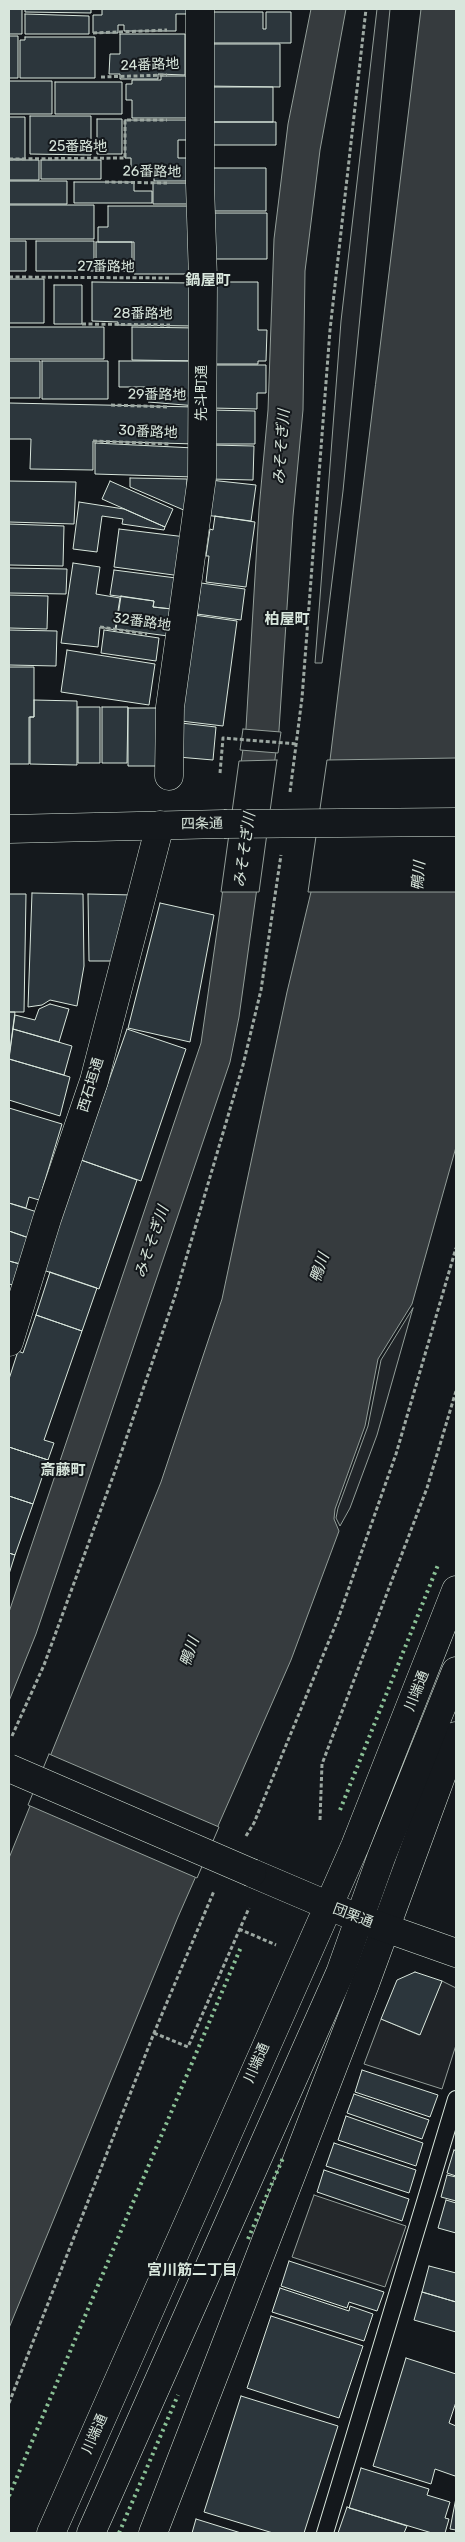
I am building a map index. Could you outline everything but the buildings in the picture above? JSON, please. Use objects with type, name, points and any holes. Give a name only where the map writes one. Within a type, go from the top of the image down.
[{"type":"street","name":"先斗町通","points":[[169,776],[170,707],[202,477],[203,279],[200,184],[200,19]]},
{"type":"street","name":"四条通","points":[[9,829],[160,825],[456,822]]},
{"type":"street","name":"西石垣通","points":[[9,1342],[47,1218],[94,1081],[160,825]]},
{"type":"street","name":"川端通","points":[[52,2533],[355,1846],[456,1590]]},
{"type":"street","name":"川端通","points":[[91,2533],[336,1982],[381,1858],[456,1671]]},
{"type":"street","points":[[153,2533],[386,1928],[456,1736]]},
{"type":"street","name":"団栗通","points":[[9,1768],[327,1906],[456,1953]]},
{"type":"lane","points":[[325,2533],[456,2099]]},
{"type":"path","points":[[289,801],[297,744],[330,330],[366,9]]},
{"type":"path","points":[[93,33],[200,19]]},
{"type":"path","name":"24番路地","points":[[101,78],[200,74]]},
{"type":"path","name":"25番路地","points":[[9,158],[125,158],[125,120],[200,120]]},
{"type":"path","name":"26番路地","points":[[105,182],[200,184]]},
{"type":"path","name":"27番路地","points":[[9,277],[203,279]]},
{"type":"path","name":"28番路地","points":[[82,324],[203,325]]},
{"type":"path","name":"29番路地","points":[[111,406],[202,407]]},
{"type":"path","name":"30番路地","points":[[93,441],[202,446]]},
{"type":"path","name":"32番路地","points":[[100,627],[180,639]]},
{"type":"path","points":[[220,774],[223,738],[297,744]]},
{"type":"path","points":[[9,1744],[44,1665],[175,1296],[246,1056],[261,990],[282,848]]},
{"type":"path","points":[[245,1838],[254,1823],[338,1619],[396,1454],[456,1248]]},
{"type":"path","points":[[320,1820],[322,1764],[428,1488],[456,1391]]},
{"type":"path","points":[[9,2403],[154,2033],[218,1884]]},
{"type":"path","points":[[154,2033],[188,2047],[250,1906]]},
{"type":"shaded area","points":[[377,9],[390,9],[343,491],[322,663],[315,663],[341,321]]},
{"type":"shaded area","points":[[413,1308],[377,1435],[350,1508],[340,1526],[336,1518],[338,1508],[368,1426],[381,1360]]},
{"type":"shaded area","points":[[442,1981],[456,1988],[456,2045],[442,2089],[364,2064],[381,2019],[419,2035]]},
{"type":"shaded area","points":[[314,2195],[406,2226],[385,2287],[292,2257]]},
{"type":"water","name":"みそそぎ川","points":[[311,9],[346,9],[320,150],[305,271],[303,410],[293,516],[279,730],[239,1017],[230,1062],[36,1634],[9,1701],[9,1612],[201,1043],[246,728],[259,509],[268,410],[274,239],[288,124]]},
{"type":"water","name":"鴨川","points":[[421,9],[456,9],[456,1147],[412,1304],[378,1359],[365,1426],[335,1509],[334,1519],[339,1531],[291,1660],[178,1917],[9,2328],[9,1858],[161,1482],[222,1299],[287,992],[311,892],[330,760]]},
{"type":"pier","points":[[243,729],[281,732],[278,753],[240,750]]},
{"type":"pier","points":[[456,758],[456,892],[308,892],[327,760]]},
{"type":"pier","points":[[277,760],[259,892],[221,892],[239,761]]},
{"type":"pier","points":[[49,1754],[219,1827],[197,1878],[28,1805]]},
{"type":"hedge","points":[[340,1810],[438,1565]]},
{"type":"hedge","points":[[9,2496],[241,1947]]},
{"type":"hedge","points":[[248,2239],[283,2158]]},
{"type":"hedge","points":[[119,2533],[178,2395]]},
{"type":"district","name":"鍋屋町","points":[[208,281]]},
{"type":"district","name":"柏屋町","points":[[287,620]]},
{"type":"district","name":"斎藤町","points":[[63,1471]]},
{"type":"district","name":"宮川筋二丁目","points":[[192,2271]]}]
